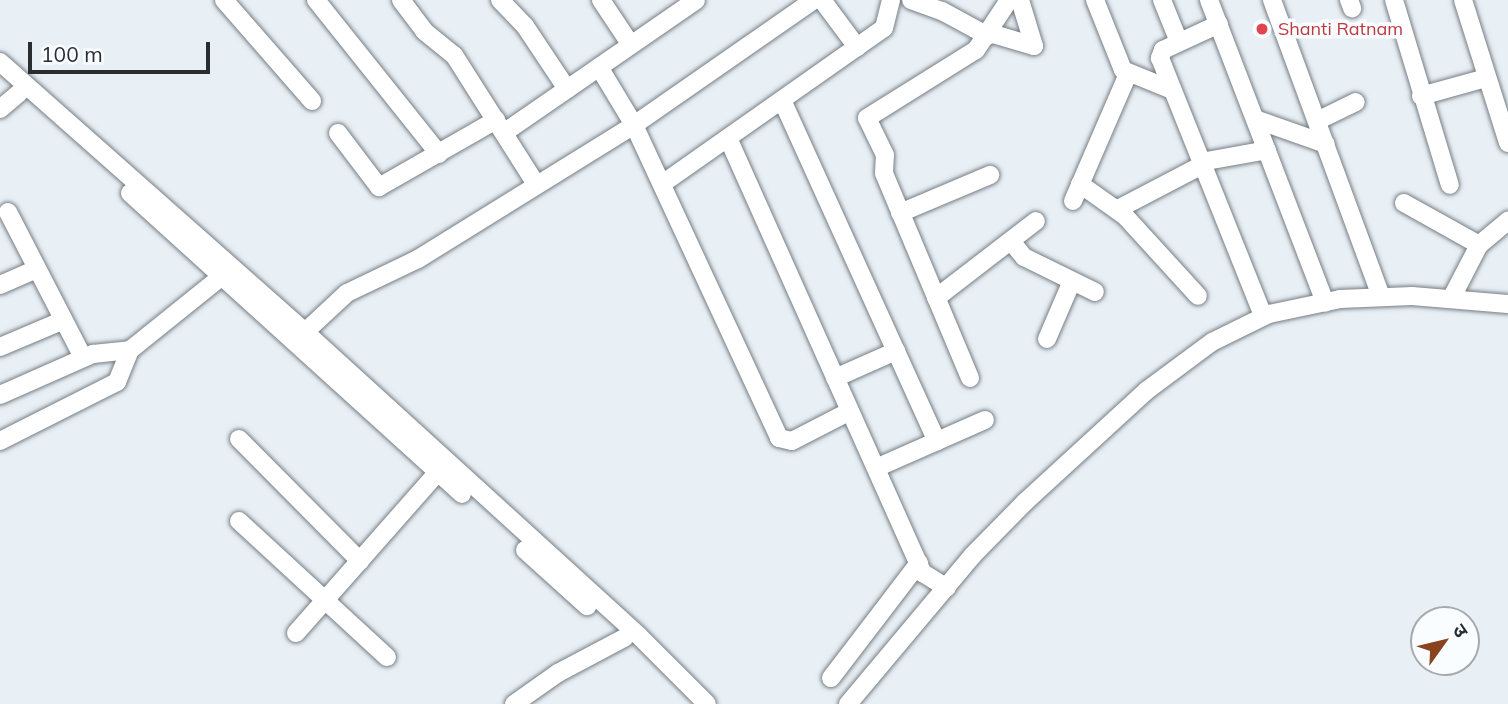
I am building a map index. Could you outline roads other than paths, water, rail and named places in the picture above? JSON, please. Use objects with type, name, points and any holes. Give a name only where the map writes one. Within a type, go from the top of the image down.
[{"type":"street","points":[[224,0],[312,101]]},
{"type":"street","points":[[316,0],[439,154]]},
{"type":"street","points":[[401,0],[500,126],[536,184]]},
{"type":"street","points":[[601,0],[631,45]]},
{"type":"street","points":[[306,332],[347,293],[418,259],[634,125],[814,0]]},
{"type":"street","points":[[822,0],[857,47]]},
{"type":"street","points":[[662,184],[888,24],[891,0]]},
{"type":"street","points":[[911,0],[942,11],[989,35],[1034,46],[1020,0]]},
{"type":"street","points":[[970,378],[884,173],[883,149],[867,118],[970,55],[989,35],[1009,0]]},
{"type":"street","points":[[1095,0],[1120,65],[1128,74],[1172,90]]},
{"type":"street","points":[[1162,0],[1179,43]]},
{"type":"street","points":[[1209,0],[1325,302]]},
{"type":"street","points":[[1272,0],[1381,298]]},
{"type":"street","points":[[1394,0],[1450,186]]},
{"type":"street","points":[[1463,0],[1508,143]]},
{"type":"street","points":[[503,2],[567,89]]},
{"type":"street","points":[[338,133],[379,187],[567,89],[687,2]]},
{"type":"street","points":[[1219,24],[1160,53],[1172,90],[1263,316]]},
{"type":"street","points":[[0,62],[306,332],[648,645],[707,704]]},
{"type":"street","points":[[599,67],[634,125],[779,438],[792,441],[850,411]]},
{"type":"street","points":[[1073,201],[1128,74]]},
{"type":"street","points":[[0,76],[624,638],[692,704]]},
{"type":"street","points":[[1421,96],[1486,78]]},
{"type":"street","points":[[0,109],[19,93]]},
{"type":"street","points":[[782,100],[937,441]]},
{"type":"street","points":[[1317,121],[1356,102]]},
{"type":"street","points":[[1255,119],[1326,144]]},
{"type":"street","points":[[728,138],[919,563],[927,577],[947,588]]},
{"type":"street","points":[[1118,209],[1201,164],[1267,150]]},
{"type":"street","points":[[900,213],[990,175]]},
{"type":"street","points":[[1080,184],[1118,209],[1198,296]]},
{"type":"street","points":[[1404,203],[1479,245]]},
{"type":"street","points":[[8,212],[83,357]]},
{"type":"street","points":[[1451,299],[1479,245],[1508,220]]},
{"type":"street","points":[[936,298],[1037,221]]},
{"type":"street","points":[[1011,241],[1024,257],[1095,292]]},
{"type":"street","points":[[0,285],[37,269]]},
{"type":"street","points":[[0,441],[112,385],[130,350],[222,276]]},
{"type":"street","points":[[1047,339],[1072,281]]},
{"type":"street","points":[[848,704],[1025,502],[1146,391],[1212,342],[1263,316],[1325,302],[1381,298],[1451,299],[1508,304]]},
{"type":"street","points":[[0,347],[64,320]]},
{"type":"street","points":[[0,395],[83,357],[130,350]]},
{"type":"street","points":[[835,378],[896,351]]},
{"type":"street","points":[[876,468],[985,420]]},
{"type":"street","points":[[239,439],[360,561]]},
{"type":"street","points":[[296,633],[438,472]]},
{"type":"street","points":[[239,521],[387,657]]},
{"type":"street","points":[[831,678],[919,563]]},
{"type":"street","points":[[514,704],[558,673],[624,638]]},
{"type":"place","name":"Shanti Ratnam","points":[[1262,29]]}]
